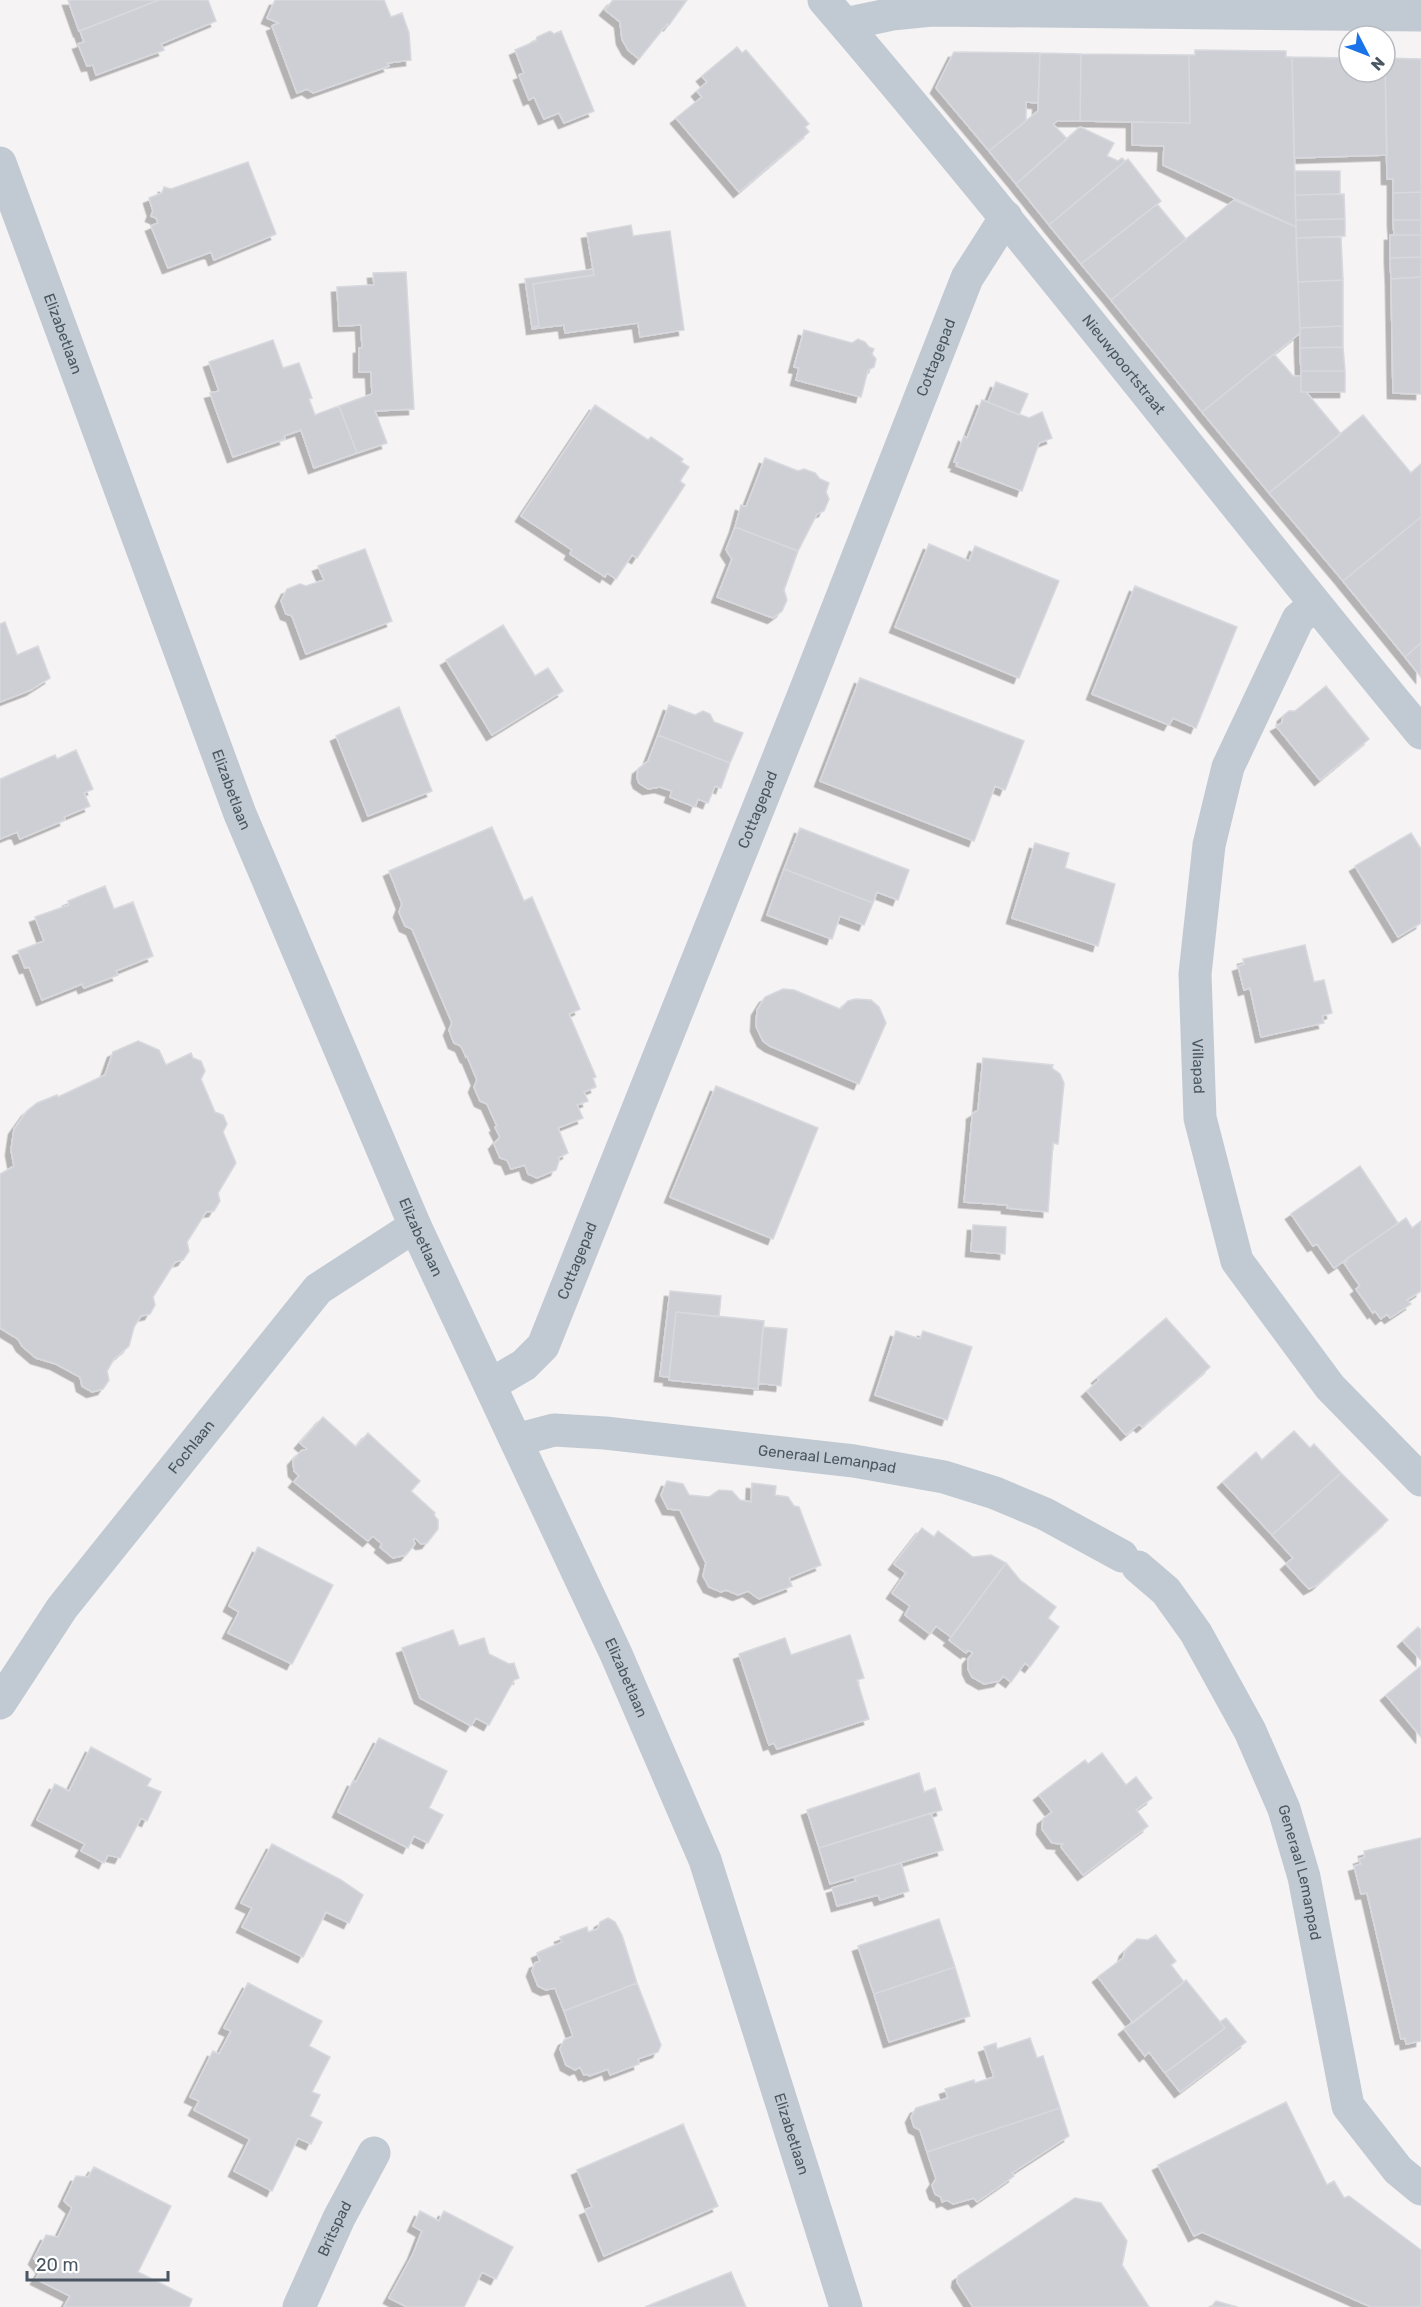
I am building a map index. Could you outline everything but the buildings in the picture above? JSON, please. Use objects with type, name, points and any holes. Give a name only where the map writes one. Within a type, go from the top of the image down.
[{"type":"street","name":"Nieuwpoortstraat","points":[[824,0],[1006,218],[1315,605],[1421,733]]},
{"type":"street","points":[[845,24],[892,14],[932,10],[1421,15]]},
{"type":"street","name":"Elizabetlaan","points":[[0,163],[240,814],[415,1226],[616,1654],[705,1860],[846,2307]]},
{"type":"street","name":"Cottagepad","points":[[490,1385],[524,1365],[543,1346],[802,700],[967,278],[1006,218]]},
{"type":"street","name":"Villapad","points":[[1315,605],[1298,619],[1228,767],[1209,845],[1195,974],[1200,1118],[1237,1261],[1330,1387],[1421,1480]]},
{"type":"street","name":"Fochlaan","points":[[0,1703],[62,1608],[318,1289],[415,1226]]},
{"type":"street","name":"Generaal Lemanpad","points":[[516,1440],[554,1430],[605,1433],[854,1461],[944,1477],[996,1493],[1045,1514],[1130,1561],[1166,1591],[1196,1633],[1250,1731],[1284,1809],[1305,1877],[1348,2106],[1398,2170],[1421,2189]]},
{"type":"street","name":"Britspad","points":[[299,2307],[339,2218],[374,2153]]}]
